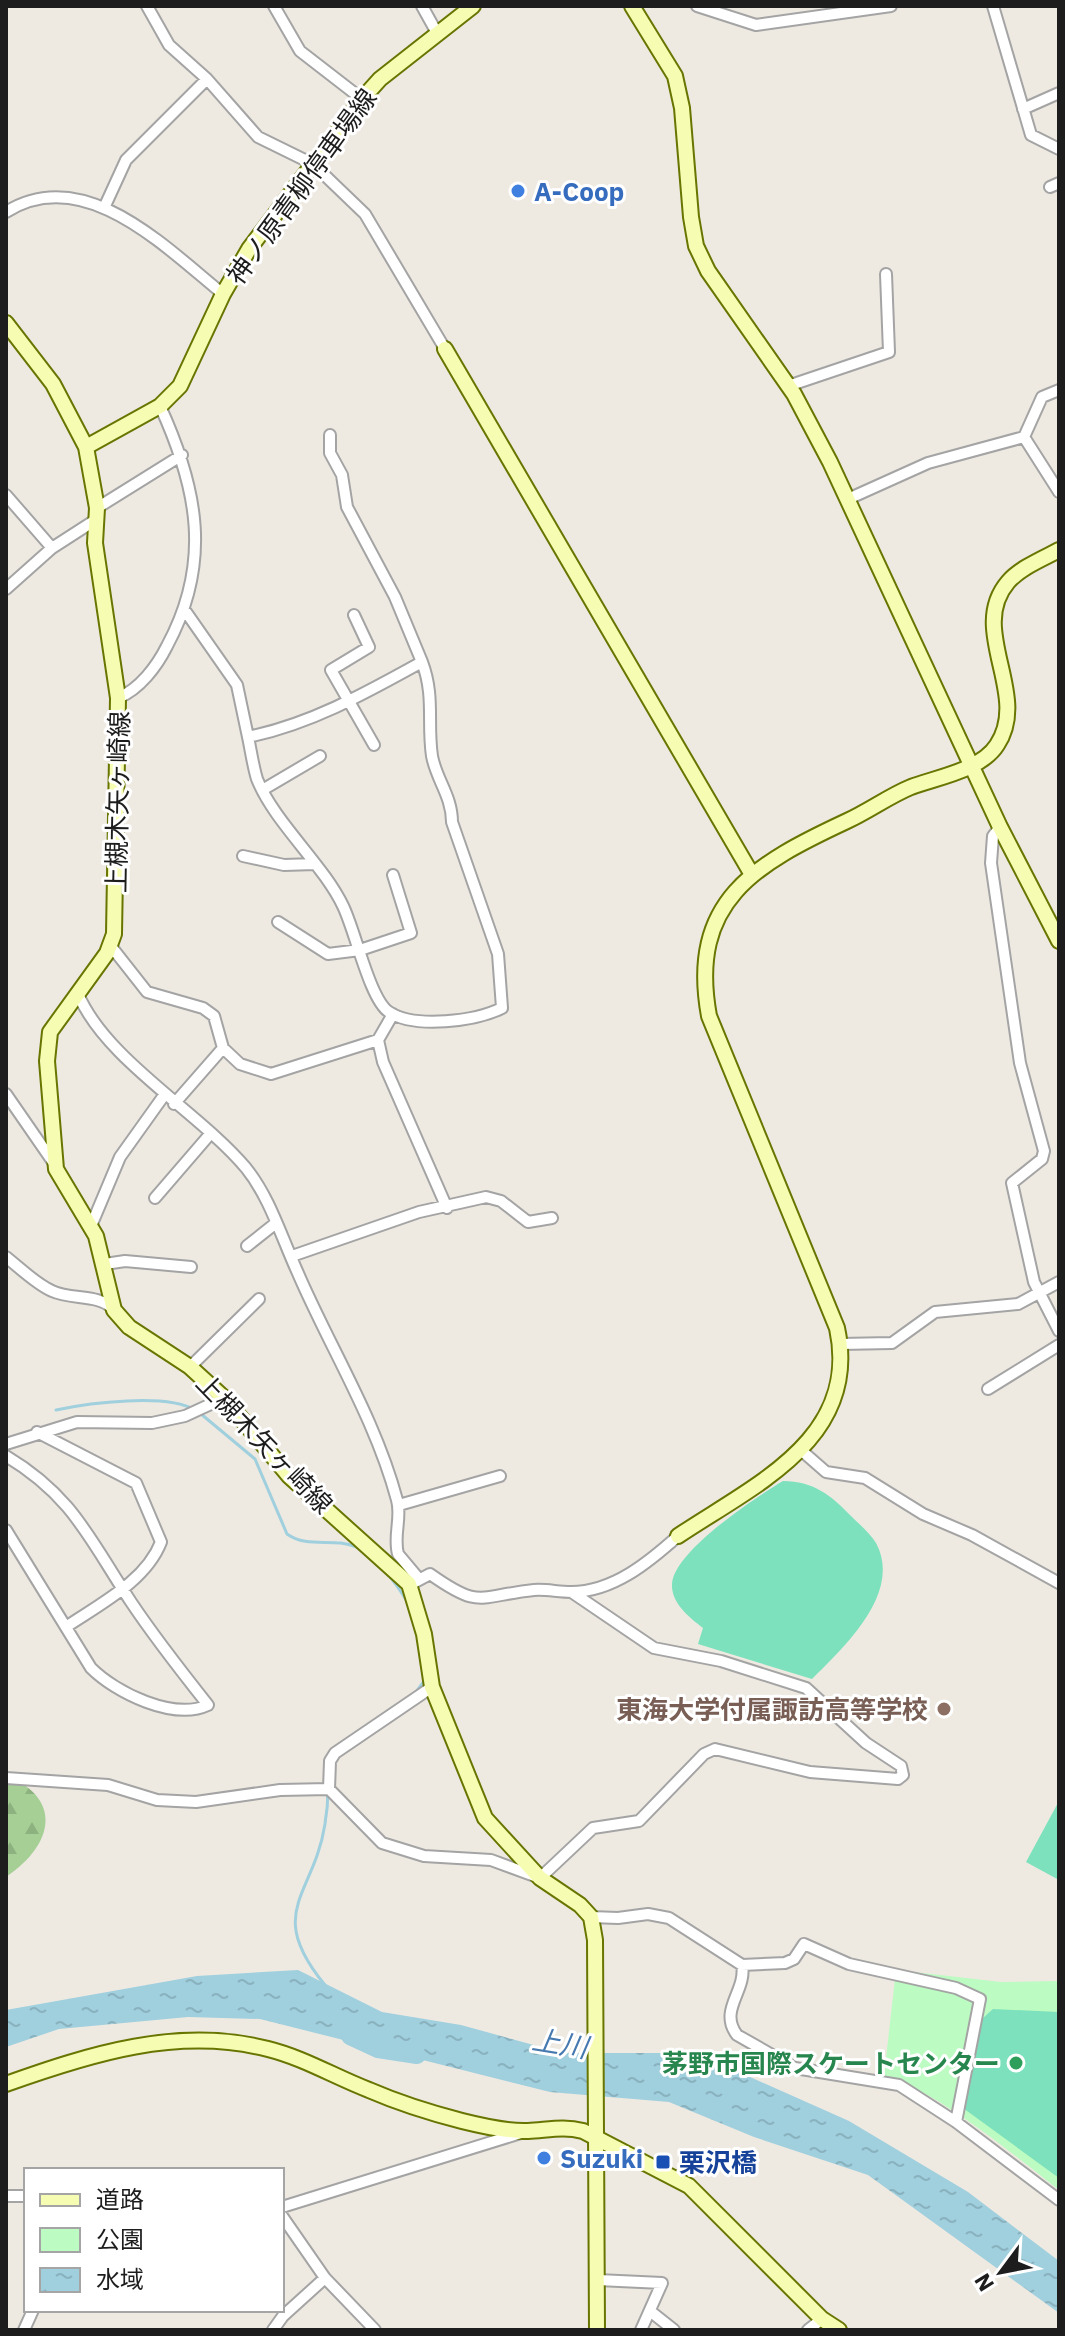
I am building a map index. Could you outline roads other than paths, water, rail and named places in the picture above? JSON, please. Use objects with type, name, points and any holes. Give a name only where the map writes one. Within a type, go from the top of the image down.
[{"type":"main road","name":"神ノ原青柳停車場線","points":[[86,447],[160,406],[180,386],[223,294],[249,249],[362,99],[437,33],[473,6]]},
{"type":"main road","points":[[632,6],[675,76],[682,108],[696,246],[708,271],[788,386],[848,499],[1000,827],[1059,941]]},
{"type":"main road","name":"上槻木矢ヶ崎線","points":[[6,323],[53,384],[86,447],[97,514],[95,543],[118,698],[117,891],[110,945],[50,1032],[47,1061],[56,1169],[91,1226],[105,1264],[114,1310],[129,1327],[190,1367],[289,1476],[414,1582]]},
{"type":"main road","points":[[445,349],[751,873]]},
{"type":"main road","points":[[678,1536],[802,1451],[828,1415],[839,1376],[840,1344],[828,1305],[709,1016],[704,974],[706,948],[723,907],[751,873],[778,854],[907,789],[972,765],[996,747],[1010,713],[994,627],[999,598],[1007,583],[1022,571],[1059,550]]},
{"type":"main road","points":[[414,1582],[432,1687],[485,1818],[540,1878],[580,1905],[591,1917],[595,1940],[597,2330]]},
{"type":"main road","points":[[6,2084],[104,2053],[191,2039],[267,2048],[413,2106],[465,2122],[527,2131],[570,2128],[689,2186],[822,2319],[839,2330]]},
{"type":"street","points":[[147,6],[169,45],[207,79],[258,137],[313,164],[365,214],[445,349]]},
{"type":"street","points":[[274,6],[300,51],[362,99]]},
{"type":"street","points":[[422,6],[437,33]]},
{"type":"street","points":[[697,6],[756,25],[891,6]]},
{"type":"street","points":[[993,6],[1031,135],[1059,149]]},
{"type":"street","points":[[104,208],[126,160],[207,79]]},
{"type":"street","points":[[1023,109],[1059,93]]},
{"type":"street","points":[[6,212],[22,202],[49,195],[104,208],[138,226],[223,294]]},
{"type":"street","points":[[788,386],[889,352],[886,274]]},
{"type":"street","points":[[1024,437],[1042,397],[1059,390]]},
{"type":"street","points":[[118,698],[130,693],[159,661],[186,612],[196,529],[182,455],[160,406]]},
{"type":"street","points":[[186,612],[237,685],[258,781],[341,901],[357,934],[373,990],[393,1014],[429,1021],[469,1020],[502,1008],[498,954],[452,822],[452,806],[432,757],[433,715],[422,662],[395,597],[347,507],[342,475],[330,453],[330,435]]},
{"type":"street","points":[[848,499],[928,463],[1024,437]]},
{"type":"street","points":[[1024,437],[1059,492]]},
{"type":"street","points":[[6,589],[52,548],[182,455]]},
{"type":"street","points":[[6,495],[52,548]]},
{"type":"street","points":[[354,615],[369,647],[331,670],[374,745]]},
{"type":"street","points":[[248,737],[287,729],[349,701],[422,662]]},
{"type":"street","points":[[264,789],[320,756]]},
{"type":"street","points":[[1000,827],[993,836],[991,863],[1020,1063],[1044,1151],[1042,1159],[1012,1183],[1027,1259],[1059,1331]]},
{"type":"street","points":[[243,856],[284,865],[315,864]]},
{"type":"street","points":[[278,922],[328,954],[360,950],[411,933],[393,875]]},
{"type":"street","points":[[110,945],[147,992],[203,1008],[214,1016],[223,1048],[240,1064],[271,1074],[378,1040],[393,1014]]},
{"type":"street","points":[[78,994],[88,1018],[174,1104],[211,1133],[262,1190],[360,1398],[399,1505],[398,1554],[414,1582],[430,1574],[462,1597],[477,1600],[545,1589],[573,1593],[623,1578],[644,1566],[678,1536]]},
{"type":"street","points":[[378,1040],[383,1062],[408,1123],[447,1208]]},
{"type":"street","points":[[174,1104],[208,1061],[223,1048]]},
{"type":"street","points":[[6,1094],[44,1145],[56,1169]]},
{"type":"street","points":[[91,1226],[120,1157],[165,1094]]},
{"type":"street","points":[[155,1198],[211,1133]]},
{"type":"street","points":[[292,1256],[419,1212],[486,1197],[501,1201],[528,1222],[552,1218]]},
{"type":"street","points":[[247,1246],[276,1223]]},
{"type":"street","points":[[6,1257],[49,1290],[70,1298],[105,1302],[114,1310]]},
{"type":"street","points":[[105,1264],[125,1261],[191,1267]]},
{"type":"street","points":[[840,1344],[884,1345],[935,1312],[964,1307],[1007,1307],[1059,1282]]},
{"type":"street","points":[[190,1367],[259,1299]]},
{"type":"street","points":[[988,1389],[1059,1345]]},
{"type":"street","points":[[6,1444],[77,1422],[152,1423],[185,1416],[218,1401]]},
{"type":"street","points":[[37,1432],[136,1483],[161,1542],[155,1559],[123,1589],[66,1627]]},
{"type":"street","points":[[802,1451],[826,1472],[865,1478],[923,1514],[972,1535],[1059,1583]]},
{"type":"street","points":[[6,1456],[31,1470],[74,1510],[157,1640],[208,1705],[193,1712],[158,1705],[107,1684],[91,1668],[6,1530]]},
{"type":"street","points":[[399,1505],[500,1476]]},
{"type":"street","points":[[6,1778],[108,1785],[157,1800],[196,1802],[280,1790],[326,1790],[382,1843],[424,1856],[491,1860],[540,1878],[593,1828],[639,1821],[704,1754],[715,1749],[848,1777],[898,1779],[903,1775],[901,1766],[866,1743],[806,1688],[721,1661],[654,1648],[573,1593]]},
{"type":"street","points":[[326,1790],[330,1761],[335,1753],[432,1687]]},
{"type":"street","points":[[591,1917],[618,1918],[648,1914],[669,1918],[742,1965],[785,1963],[794,1959],[804,1944],[849,1964],[956,1988],[980,1999],[956,2122]]},
{"type":"street","points":[[742,1965],[744,1975],[729,2013],[730,2027],[737,2035],[795,2068],[899,2085],[956,2122],[1059,2200]]},
{"type":"street","points":[[284,2206],[509,2140],[527,2131]]},
{"type":"street","points":[[284,2219],[325,2278],[375,2330]]},
{"type":"street","points":[[273,2330],[283,2316],[325,2278]]},
{"type":"street","points":[[598,2280],[662,2283],[641,2330]]},
{"type":"street","points":[[650,2311],[674,2330]]},
{"type":"street","points":[[808,2330],[822,2319]]},
{"type":"water","points":[[298,1970],[382,2012],[461,2025],[563,2053],[661,2053],[732,2069],[849,2121],[968,2192],[1059,2261],[1059,2313],[868,2175],[754,2137],[669,2102],[550,2092],[260,2019],[188,2017],[59,2029],[6,2047],[6,2010],[197,1976]]},
{"type":"waterway","points":[[56,1410],[107,1402],[147,1401],[166,1402],[195,1410]]},
{"type":"waterway","points":[[201,1414],[255,1459],[287,1534],[304,1541],[348,1544],[364,1551],[385,1571],[408,1603]]},
{"type":"waterway","points":[[416,1692],[425,1680]]},
{"type":"waterway","points":[[325,1985],[307,1960],[298,1939],[295,1921],[298,1904],[319,1849],[328,1804],[327,1793]]},
{"type":"waterway","name":"上川","points":[[350,2036],[378,2049],[417,2055]]},
{"type":"place","name":"A-Coop","points":[[518,191]]},
{"type":"place","name":"東海大学付属諏訪高等学校","points":[[944,1709]]},
{"type":"place","name":"茅野市国際スケートセンター","points":[[1016,2063]]},
{"type":"place","name":"Suzuki","points":[[544,2158]]},
{"type":"place","name":"栗沢橋","points":[[663,2162]]}]
